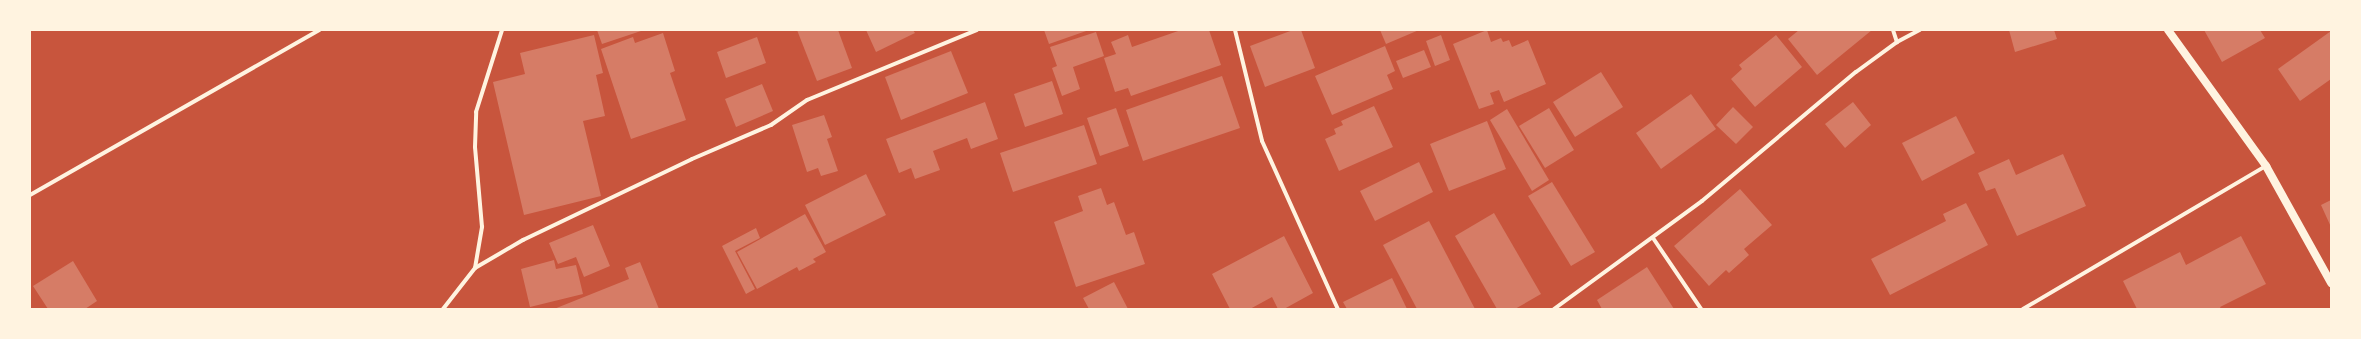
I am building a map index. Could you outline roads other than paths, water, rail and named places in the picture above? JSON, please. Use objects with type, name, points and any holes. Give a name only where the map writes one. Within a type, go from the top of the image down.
[{"type":"main road","points":[[2168,30],[2266,166],[2331,284]]},
{"type":"street","points":[[30,195],[319,30]]},
{"type":"street","points":[[475,268],[482,227],[475,147],[476,112],[502,30]]},
{"type":"street","points":[[442,309],[475,268],[523,240],[692,159],[771,125],[807,100],[976,30]]},
{"type":"street","points":[[1236,30],[1262,141],[1338,309]]},
{"type":"street","points":[[1893,30],[1897,42]]},
{"type":"street","points":[[1554,309],[1702,201],[1856,72],[1897,42],[1920,30]]},
{"type":"street","points":[[2023,309],[2266,166]]},
{"type":"street","points":[[1652,238],[1701,309]]}]
